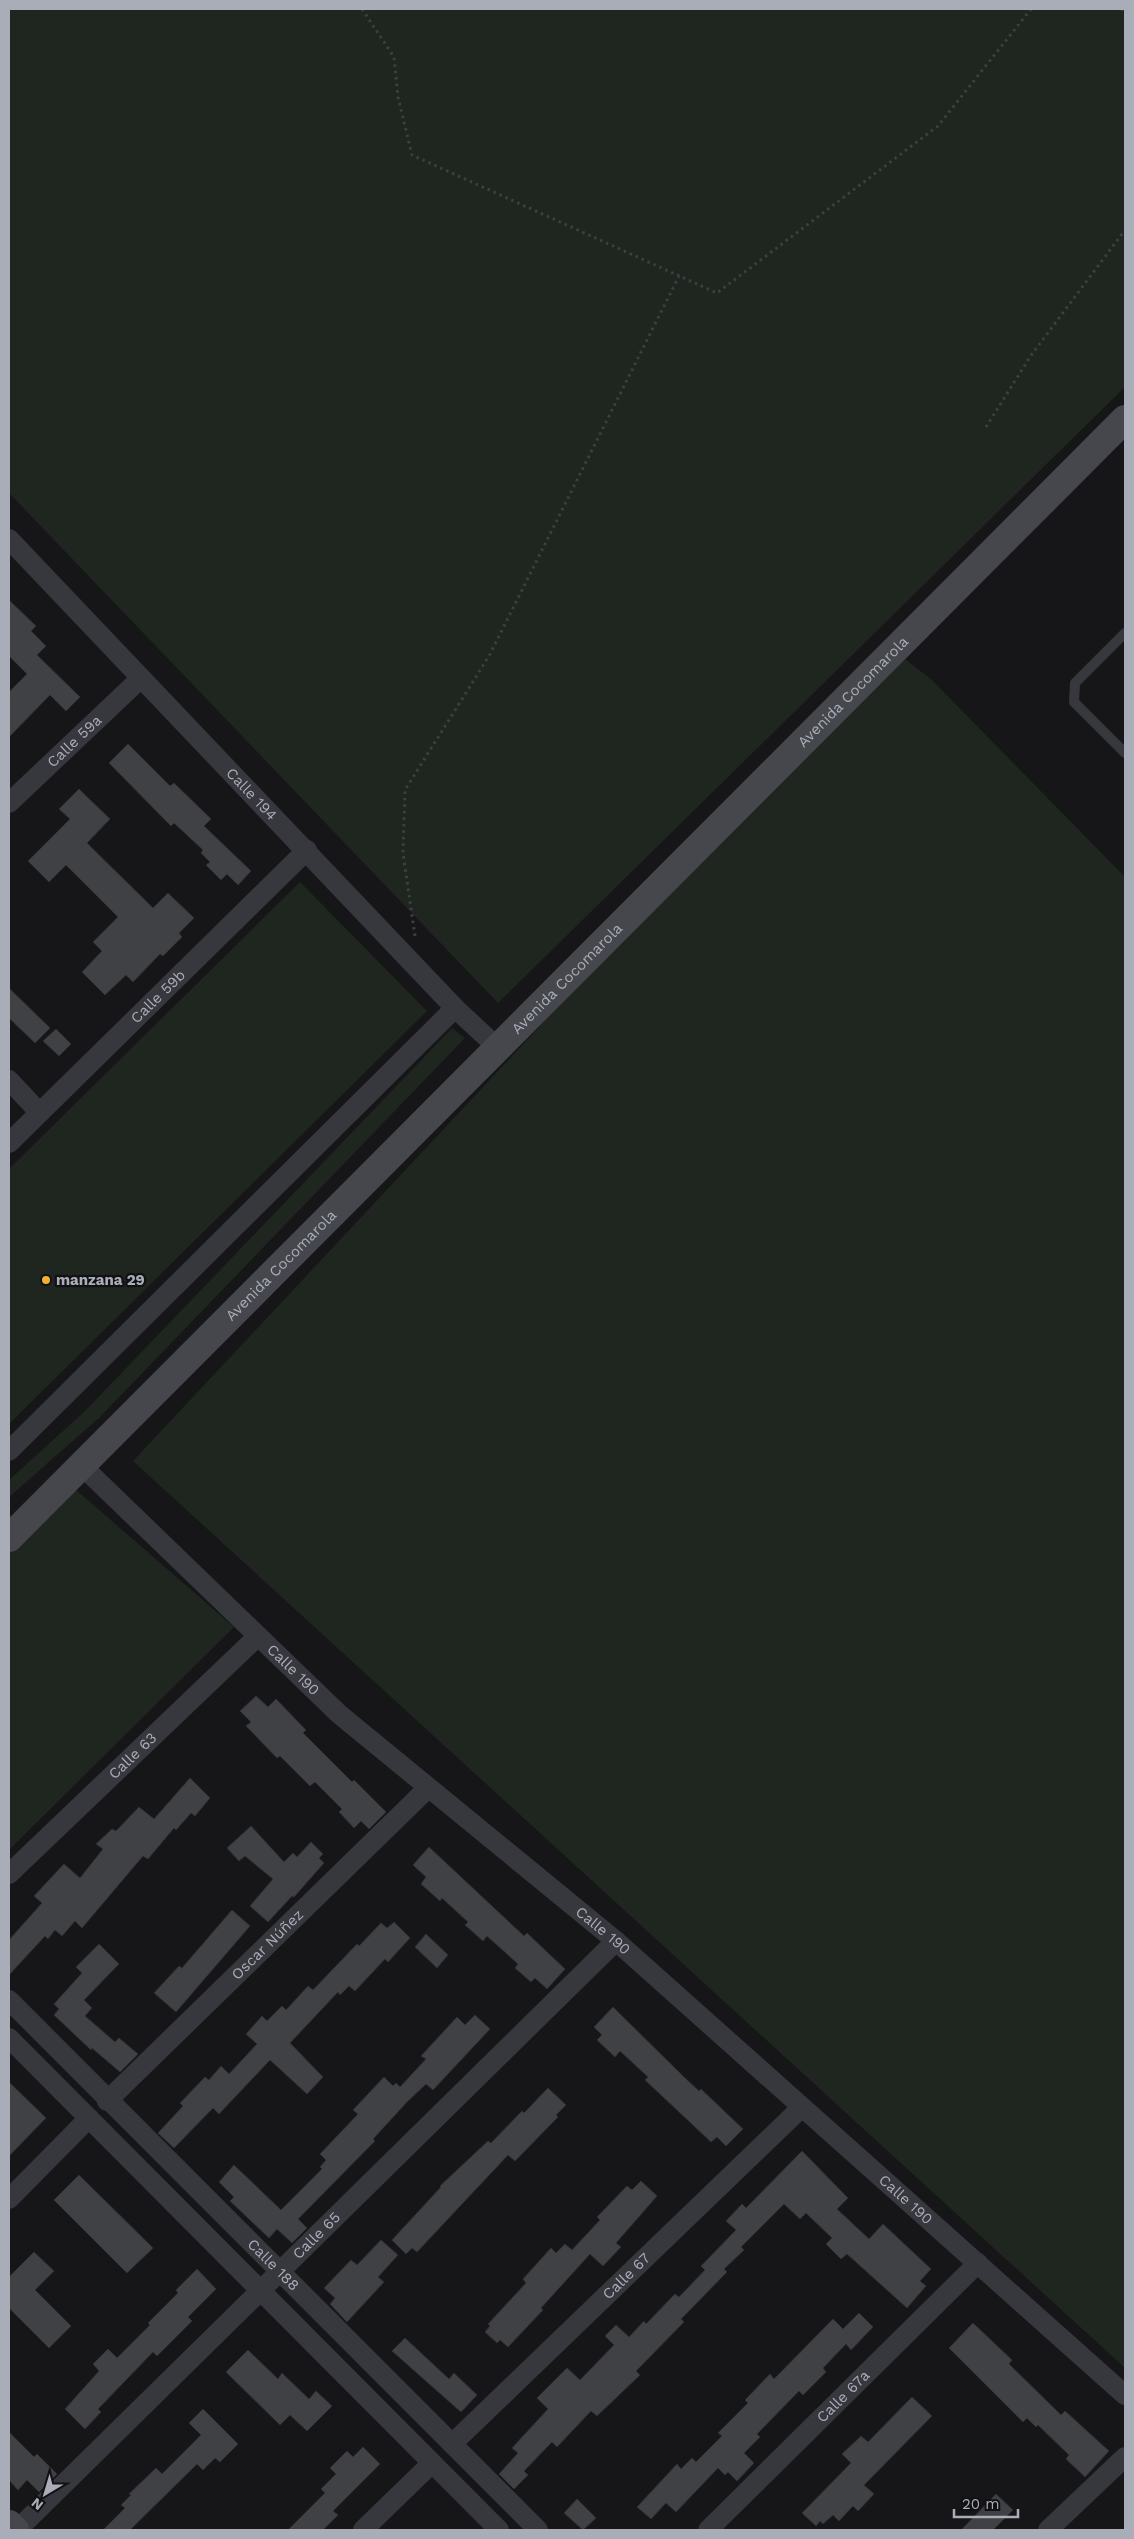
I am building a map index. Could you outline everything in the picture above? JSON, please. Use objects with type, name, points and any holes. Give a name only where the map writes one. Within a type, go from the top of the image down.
[{"type":"street","name":"Avenida Cocomarola","points":[[9,1538],[1125,419]]},
{"type":"street","name":"Calle 194","points":[[9,539],[140,679],[307,850],[456,1008],[498,1048]]},
{"type":"street","name":"Calle 59a","points":[[9,803],[140,679]]},
{"type":"street","name":"Calle 59b","points":[[9,1143],[307,850]]},
{"type":"street","points":[[9,1451],[456,1008]]},
{"type":"street","points":[[9,1080],[39,1112]]},
{"type":"street","name":"Calle 190","points":[[82,1465],[339,1714],[616,1941],[1125,2394]]},
{"type":"street","name":"Calle 63","points":[[9,1874],[258,1637]]},
{"type":"street","name":"Oscar Núñez","points":[[107,2101],[428,1788]]},
{"type":"street","name":"Calle 65","points":[[16,2530],[616,1941]]},
{"type":"street","name":"Calle 188","points":[[9,2000],[107,2101],[280,2271],[538,2530]]},
{"type":"street","name":"Calle 188","points":[[9,2038],[499,2530]]},
{"type":"street","name":"Calle 67","points":[[452,2444],[802,2107]]},
{"type":"street","points":[[9,2199],[89,2118]]},
{"type":"street","name":"Calle 67a","points":[[708,2530],[978,2263]]},
{"type":"street","points":[[1048,2530],[1125,2458]]},
{"type":"street","points":[[363,2530],[432,2463]]},
{"type":"street","points":[[9,2524],[16,2530]]},
{"type":"lane","points":[[1125,633],[1075,683],[1074,702],[1125,753]]},
{"type":"path","points":[[362,9],[394,57],[398,97],[412,155],[717,293],[938,126],[1031,9]]},
{"type":"path","points":[[1121,9],[1125,11]]},
{"type":"path","points":[[986,427],[1032,354],[1125,230]]},
{"type":"path","points":[[420,968],[403,853],[405,790],[489,656],[679,276]]},
{"type":"shaded area","points":[[9,9],[1125,9],[1125,387],[498,1003],[9,493]]},
{"type":"shaded area","points":[[896,652],[932,680],[1125,877],[1125,2368],[133,1461],[818,729]]},
{"type":"shaded area","points":[[300,882],[427,1011],[9,1424],[9,1169]]},
{"type":"shaded area","points":[[452,1028],[465,1038],[99,1418],[9,1497],[9,1480],[85,1411]]},
{"type":"shaded area","points":[[75,1489],[234,1627],[9,1850],[9,1554]]},
{"type":"building","points":[[9,600],[36,626],[31,631],[46,646],[37,655],[80,697],[66,711],[50,695],[9,737],[9,692],[27,674],[9,656]]},
{"type":"building","points":[[128,744],[170,786],[174,783],[211,819],[204,826],[251,871],[238,885],[227,874],[221,880],[206,865],[210,862],[201,853],[203,850],[174,823],[171,826],[109,763]]},
{"type":"building","points":[[79,789],[110,819],[87,843],[153,908],[168,893],[194,918],[179,933],[182,937],[163,956],[160,954],[133,982],[126,975],[105,995],[82,972],[102,951],[93,942],[118,917],[66,865],[49,882],[28,861],[70,819],[59,809]]},
{"type":"building","points":[[9,988],[50,1028],[35,1043],[9,1018]]},
{"type":"building","points":[[56,1029],[71,1044],[59,1056],[43,1041]]},
{"type":"building","points":[[256,1696],[268,1707],[276,1699],[306,1730],[303,1733],[352,1782],[354,1780],[386,1812],[369,1829],[361,1821],[354,1828],[339,1812],[342,1809],[315,1782],[310,1786],[280,1756],[277,1758],[246,1726],[251,1722],[240,1711]]},
{"type":"building","points":[[190,1778],[210,1798],[195,1816],[191,1813],[176,1830],[174,1828],[148,1859],[143,1856],[82,1928],[75,1921],[62,1936],[55,1930],[48,1939],[45,1936],[9,1975],[9,1940],[42,1903],[34,1896],[64,1864],[80,1878],[103,1849],[96,1844],[112,1829],[116,1831],[139,1807],[154,1819]]},
{"type":"building","points":[[251,1826],[284,1862],[293,1853],[297,1857],[311,1842],[323,1854],[319,1858],[324,1863],[294,1897],[292,1896],[268,1922],[250,1906],[273,1879],[245,1856],[239,1861],[227,1848]]},
{"type":"building","points":[[429,1847],[524,1936],[527,1933],[565,1969],[547,1989],[535,1978],[531,1982],[515,1968],[518,1964],[487,1936],[483,1941],[465,1925],[468,1922],[442,1898],[440,1901],[421,1884],[426,1877],[413,1865]]},
{"type":"building","points":[[232,1910],[250,1926],[176,2012],[154,1993],[179,1966],[182,1968]]},
{"type":"building","points":[[394,1922],[410,1938],[388,1962],[385,1959],[355,1991],[349,1986],[340,1995],[338,1992],[290,2043],[323,2077],[307,2094],[270,2060],[219,2114],[213,2108],[174,2148],[158,2133],[183,2106],[180,2103],[205,2077],[209,2080],[221,2066],[229,2074],[257,2044],[246,2034],[262,2016],[267,2021],[282,2006],[286,2010],[308,1986],[313,1990],[357,1944],[359,1946],[381,1923],[387,1928]]},
{"type":"building","points":[[426,1934],[448,1955],[437,1968],[415,1947]]},
{"type":"building","points":[[99,1944],[119,1964],[84,2000],[92,2008],[85,2016],[115,2042],[119,2038],[138,2054],[120,2072],[92,2048],[91,2050],[54,2015],[59,2009],[54,2004],[82,1973],[76,1967]]},
{"type":"building","points":[[613,2007],[684,2077],[699,2091],[701,2089],[743,2129],[726,2146],[717,2137],[711,2142],[645,2080],[648,2077],[620,2051],[615,2057],[597,2040],[602,2035],[594,2027]]},
{"type":"building","points":[[475,2015],[490,2029],[433,2090],[426,2084],[407,2102],[373,2139],[375,2141],[298,2219],[307,2228],[292,2243],[277,2229],[269,2238],[230,2201],[234,2197],[219,2182],[234,2165],[281,2210],[322,2169],[320,2167],[326,2160],[320,2154],[358,2114],[353,2110],[384,2077],[393,2086],[396,2083],[400,2087],[426,2059],[421,2056],[457,2017],[465,2025]]},
{"type":"building","points":[[9,2082],[46,2118],[9,2156]]},
{"type":"building","points":[[548,2088],[566,2105],[556,2115],[558,2117],[515,2161],[508,2155],[417,2252],[412,2248],[406,2254],[392,2240],[440,2186],[488,2141],[491,2143],[522,2111],[524,2113]]},
{"type":"building","points":[[802,2151],[848,2198],[837,2209],[869,2239],[883,2224],[931,2269],[920,2281],[926,2286],[907,2308],[847,2254],[841,2259],[826,2244],[832,2238],[806,2213],[800,2219],[784,2204],[741,2247],[744,2250],[724,2269],[727,2272],[681,2319],[684,2322],[636,2371],[640,2375],[597,2416],[591,2411],[557,2447],[552,2442],[524,2471],[528,2475],[514,2489],[499,2474],[518,2453],[512,2448],[548,2409],[537,2398],[567,2368],[580,2380],[614,2345],[605,2336],[616,2325],[629,2337],[644,2321],[646,2324],[675,2294],[679,2297],[705,2270],[701,2266],[736,2230],[726,2221],[742,2204],[746,2208]]},
{"type":"building","points":[[79,2175],[153,2248],[127,2273],[54,2200]]},
{"type":"building","points":[[641,2181],[657,2196],[616,2243],[621,2247],[603,2266],[590,2254],[541,2308],[543,2310],[508,2347],[500,2340],[497,2343],[485,2332],[490,2326],[488,2324],[526,2283],[523,2279],[551,2248],[556,2253],[565,2244],[572,2250],[600,2220],[597,2217],[627,2186],[632,2190]]},
{"type":"building","points":[[381,2240],[398,2255],[378,2277],[384,2282],[347,2322],[330,2304],[335,2298],[324,2288],[351,2260],[357,2265]]},
{"type":"building","points":[[34,2252],[54,2271],[35,2290],[71,2326],[49,2348],[9,2308],[9,2277]]},
{"type":"building","points":[[197,2269],[216,2289],[188,2317],[192,2321],[157,2356],[153,2352],[98,2409],[101,2412],[85,2429],[65,2409],[99,2371],[93,2364],[108,2349],[117,2358],[150,2325],[148,2323],[178,2293],[176,2290]]},
{"type":"building","points":[[859,2313],[873,2327],[851,2350],[846,2344],[823,2368],[826,2372],[803,2395],[799,2391],[757,2434],[760,2437],[744,2453],[754,2463],[737,2481],[728,2472],[725,2475],[718,2468],[676,2512],[666,2503],[651,2519],[637,2507],[677,2464],[681,2469],[692,2458],[696,2462],[722,2436],[718,2433],[748,2403],[745,2400],[770,2374],[774,2379],[833,2319],[843,2329]]},
{"type":"building","points":[[973,2323],[1012,2360],[1009,2364],[1061,2415],[1065,2411],[1109,2451],[1085,2477],[1066,2459],[1069,2455],[1038,2425],[1036,2427],[1027,2418],[1023,2422],[949,2348]]},
{"type":"building","points":[[405,2338],[449,2379],[454,2373],[477,2395],[461,2412],[392,2351]]},
{"type":"building","points":[[248,2350],[278,2379],[282,2373],[309,2399],[316,2391],[332,2406],[307,2431],[290,2415],[280,2425],[226,2372]]},
{"type":"building","points":[[912,2397],[932,2416],[864,2485],[874,2494],[858,2511],[853,2506],[839,2521],[833,2515],[823,2524],[820,2521],[816,2526],[802,2513],[851,2463],[842,2454],[861,2436],[868,2442]]},
{"type":"building","points":[[203,2409],[238,2444],[220,2462],[215,2458],[203,2470],[197,2464],[130,2530],[103,2530],[125,2508],[121,2505],[131,2495],[129,2494],[156,2468],[162,2474],[201,2435],[189,2423]]},
{"type":"building","points":[[9,2432],[34,2457],[37,2454],[57,2474],[39,2492],[27,2480],[18,2490],[9,2480]]},
{"type":"building","points":[[363,2447],[380,2464],[333,2511],[338,2515],[323,2530],[288,2530],[325,2493],[321,2489],[336,2474],[330,2468],[347,2451],[353,2457]]},
{"type":"building","points":[[996,2494],[1013,2510],[993,2530],[961,2530]]},
{"type":"building","points":[[577,2499],[596,2518],[583,2530],[564,2513]]},
{"type":"place","name":"manzana 29","points":[[46,1280]]}]
